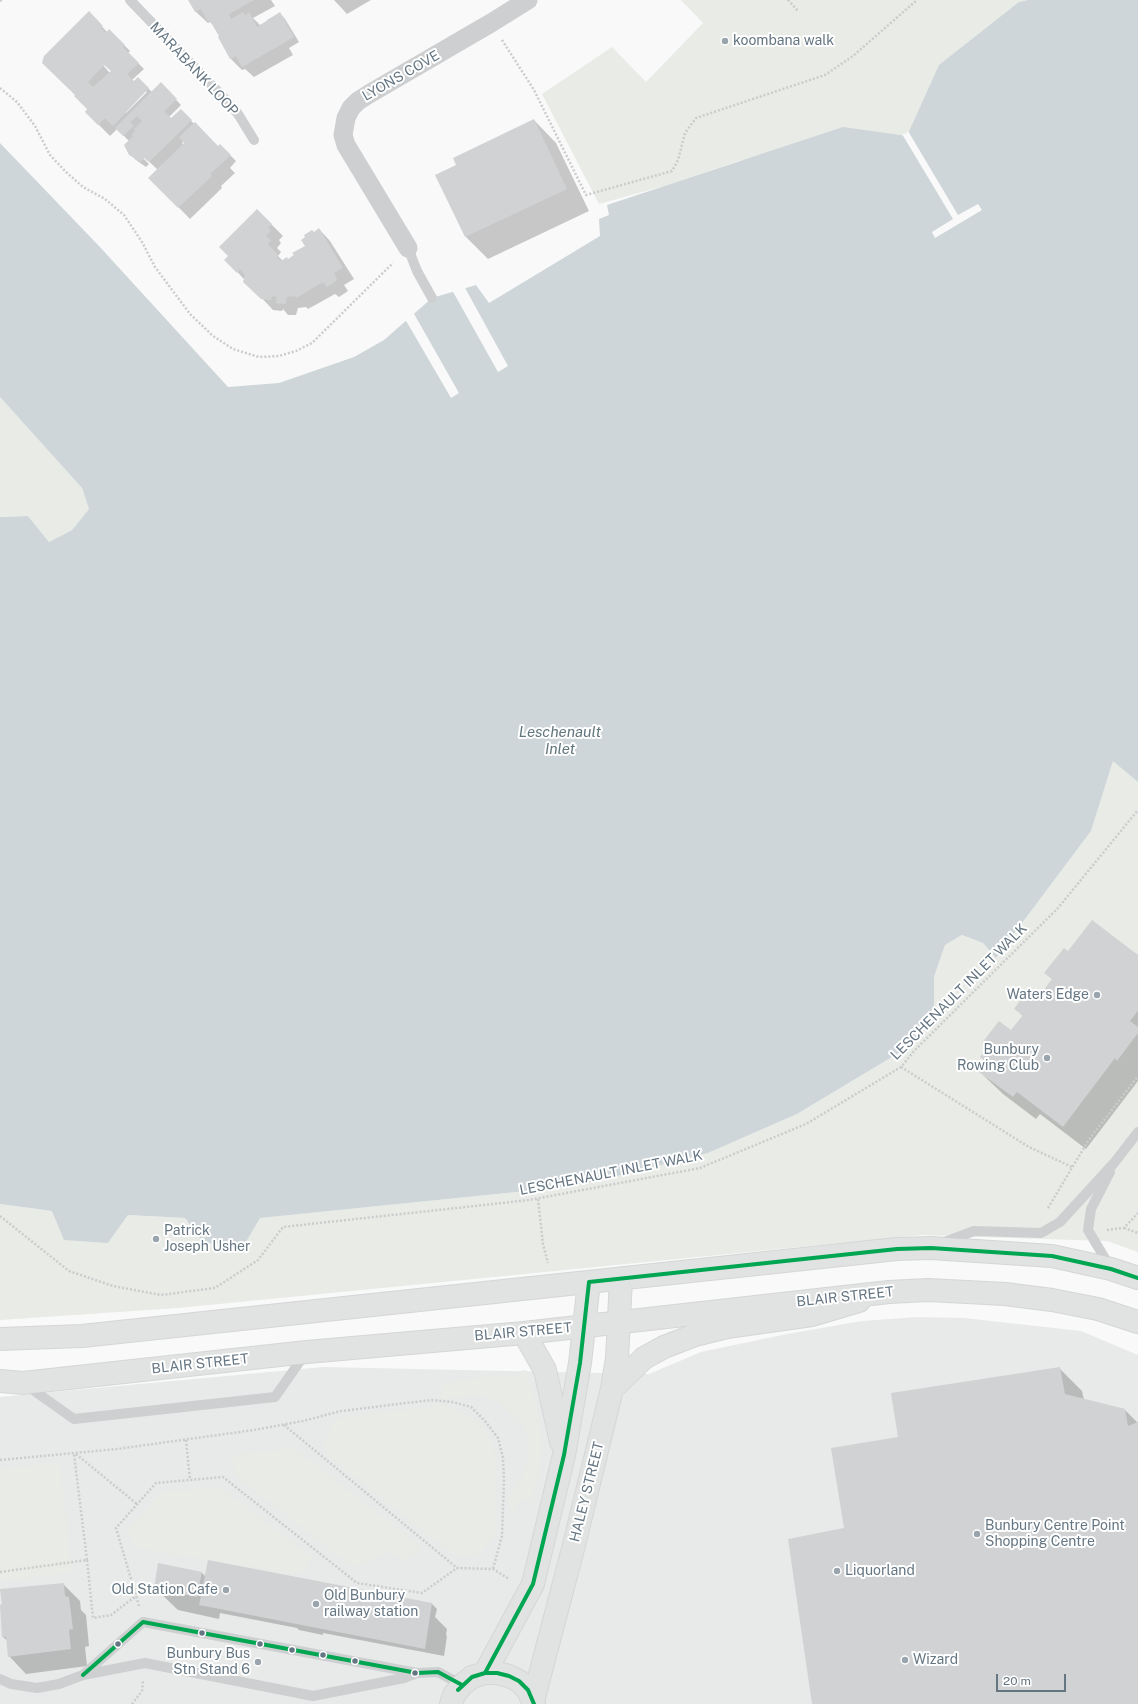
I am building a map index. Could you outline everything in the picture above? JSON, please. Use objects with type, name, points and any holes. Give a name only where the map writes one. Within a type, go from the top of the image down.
[{"type":"main road","points":[[0,1339],[82,1336],[897,1249],[931,1248],[1052,1256],[1111,1269],[1138,1278]]},
{"type":"main road","name":"HALEY STREET","points":[[533,1703],[612,1390],[617,1358],[621,1278]]},
{"type":"main road","points":[[485,1673],[533,1584],[564,1455],[580,1363],[589,1282]]},
{"type":"main road","name":"BLAIR STREET","points":[[0,1381],[24,1383],[307,1352],[524,1333],[619,1323],[643,1318],[888,1292],[928,1290],[1005,1294],[1098,1309],[1138,1322]]},
{"type":"main road","points":[[612,1390],[644,1358],[664,1347],[695,1335],[727,1328],[812,1315],[888,1292]]},
{"type":"main road","points":[[524,1333],[545,1370],[564,1455]]},
{"type":"main road","points":[[451,1704],[454,1695],[462,1685],[472,1677],[485,1673],[497,1672],[519,1681],[528,1690],[533,1703]]},
{"type":"street","name":"LYONS COVE","points":[[408,248],[346,145],[343,135],[346,118],[351,108],[358,101],[492,23],[528,0]]},
{"type":"lane","name":"MARABANK LOOP","points":[[130,0],[238,114],[254,140]]},
{"type":"lane","points":[[408,248],[417,271],[432,298]]},
{"type":"lane","points":[[931,1248],[974,1231],[1041,1233],[1060,1222],[1114,1163],[1138,1132]]},
{"type":"lane","points":[[1111,1269],[1088,1230],[1091,1209],[1114,1163]]},
{"type":"lane","points":[[24,1383],[74,1419],[275,1397],[307,1352]]},
{"type":"lane","points":[[83,1675],[143,1622],[417,1673],[438,1672],[462,1685]]},
{"type":"lane","points":[[0,1679],[11,1684],[38,1688],[59,1684],[83,1675],[144,1663],[313,1696],[404,1678],[417,1673]]},
{"type":"path","points":[[788,0],[798,11]]},
{"type":"path","points":[[492,23],[534,90],[586,195],[672,171],[678,160],[685,133],[696,118],[825,75],[853,56],[917,0]]},
{"type":"path","points":[[0,88],[17,102],[35,126],[50,155],[66,172],[83,187],[105,199],[124,215],[142,242],[155,267],[190,314],[213,336],[232,348],[259,356],[279,356],[296,351],[312,343],[408,248]]},
{"type":"path","name":"LESCHENAULT INLET WALK","points":[[0,1216],[69,1271],[113,1286],[161,1295],[215,1288],[258,1260],[283,1227],[529,1200],[700,1168],[806,1124],[901,1067],[914,1051],[1058,908],[1138,810]]},
{"type":"path","points":[[901,1067],[1029,1147],[1072,1167],[1088,1141],[1138,1076]]},
{"type":"path","points":[[1124,1228],[1138,1233]]},
{"type":"path","points":[[0,1460],[75,1454],[186,1440],[284,1425],[341,1411],[430,1400],[452,1402],[470,1407],[485,1421],[498,1438],[503,1458],[504,1480],[502,1536],[493,1569]]},
{"type":"path","points":[[284,1425],[458,1568]]},
{"type":"path","points":[[186,1440],[190,1480]]},
{"type":"path","points":[[75,1454],[137,1504]]},
{"type":"path","points":[[75,1454],[93,1618],[111,1616],[136,1596]]},
{"type":"path","points":[[143,1622],[116,1528],[156,1483],[223,1477],[357,1584],[422,1593],[458,1568],[493,1569],[509,1579]]},
{"type":"path","points":[[0,1572],[87,1560]]},
{"type":"path","points":[[132,1704],[142,1691],[144,1663]]},
{"type":"shaded area","points":[[681,0],[1028,0],[1019,2],[907,137],[738,161],[671,184],[599,204],[542,94],[612,47],[646,82],[703,23]]},
{"type":"shaded area","points":[[0,397],[82,488],[89,509],[72,530],[49,542],[28,516],[0,517]]},
{"type":"shaded area","points":[[1113,760],[1138,782],[1138,1252],[1107,1241],[922,1235],[178,1308],[0,1320],[0,1204],[52,1211],[108,1243],[128,1215],[185,1218],[203,1243],[259,1218],[546,1189],[598,1181],[708,1153],[797,1114],[902,1051],[934,1007],[934,977],[945,945],[962,935],[983,943],[997,957],[1091,831]]},
{"type":"shaded area","points":[[918,1317],[964,1318],[1081,1331],[1138,1355],[1138,1704],[0,1704],[0,1397],[323,1367],[649,1374],[701,1352],[787,1334],[862,1321]]},
{"type":"shaded area","points":[[526,1370],[537,1409],[541,1431],[542,1451],[540,1468],[532,1501],[529,1498],[519,1500],[514,1515],[509,1506],[509,1494],[522,1477],[526,1467],[528,1445],[527,1432],[520,1421],[497,1401],[483,1396],[472,1394],[462,1398],[439,1399],[442,1387],[449,1383],[487,1375],[516,1378],[520,1371]]},
{"type":"shaded area","points":[[443,1405],[473,1419],[485,1431],[493,1444],[496,1458],[495,1537],[482,1551],[472,1556],[454,1555],[329,1456],[325,1450],[325,1443],[330,1427],[335,1420],[342,1417]]},
{"type":"shaded area","points":[[294,1448],[421,1547],[403,1562],[390,1551],[353,1567],[235,1475],[232,1461],[241,1454]]},
{"type":"shaded area","points":[[60,1462],[72,1573],[0,1581],[0,1469]]},
{"type":"shaded area","points":[[221,1488],[313,1558],[299,1575],[134,1548],[128,1528],[163,1491]]},
{"type":"water","name":"Leschenault Inlet","points":[[1028,0],[1138,0],[1138,782],[1113,761],[1091,831],[996,958],[983,943],[962,935],[945,945],[934,977],[934,1007],[924,1031],[902,1051],[797,1114],[708,1153],[598,1181],[546,1189],[260,1218],[244,1245],[203,1243],[185,1218],[128,1215],[108,1243],[64,1240],[52,1211],[0,1204],[0,517],[28,516],[49,542],[72,530],[89,509],[82,488],[0,397],[0,143],[99,246],[228,387],[279,383],[354,357],[384,340],[432,298],[476,285],[489,303],[600,236],[599,219],[609,215],[607,205],[843,127],[907,136],[939,65],[1019,2]]},
{"type":"pier","points":[[908,131],[958,215],[978,204],[982,210],[935,238],[932,232],[953,219],[902,134],[906,134]]},
{"type":"pier","points":[[464,286],[508,366],[498,372],[452,290]]},
{"type":"pier","points":[[413,312],[459,393],[451,398],[405,319]]},
{"type":"building","points":[[188,0],[254,0],[229,14],[231,19],[243,12],[245,15],[249,12],[257,27],[280,12],[294,37],[242,67],[236,56],[230,59],[218,37],[219,36],[210,21],[208,22],[201,9],[195,12]]},
{"type":"building","points":[[89,11],[103,26],[101,28],[106,33],[109,29],[125,45],[123,47],[139,63],[127,74],[134,81],[138,77],[149,88],[113,126],[105,118],[98,125],[85,112],[87,109],[74,96],[75,95],[42,63],[44,56]],"holes":[[[104,65],[111,71],[93,87],[88,82]]]},
{"type":"building","points":[[161,82],[177,99],[164,111],[171,118],[181,109],[192,120],[149,162],[144,158],[141,162],[129,155],[124,145],[133,136],[131,135],[135,131],[134,129],[142,121],[137,116],[130,122],[134,126],[123,136],[115,128]]},
{"type":"building","points":[[534,119],[567,189],[465,237],[435,175],[456,165],[453,158]]},
{"type":"building","points":[[195,122],[218,146],[220,144],[231,155],[210,174],[212,176],[178,208],[148,178],[184,143],[179,137]]},
{"type":"building","points":[[257,209],[272,224],[268,228],[271,231],[266,236],[271,240],[268,244],[278,255],[277,257],[281,261],[287,257],[288,259],[294,255],[292,253],[305,246],[301,240],[305,237],[304,235],[312,230],[314,232],[319,228],[343,268],[334,273],[337,280],[327,287],[323,282],[296,298],[295,296],[287,297],[285,304],[276,303],[277,297],[272,296],[271,300],[261,299],[243,282],[245,275],[240,269],[237,273],[224,260],[228,256],[219,247]]},
{"type":"building","points":[[1092,920],[1138,955],[1138,1011],[1130,1021],[1138,1027],[1138,1033],[1117,1061],[1115,1058],[1063,1127],[1017,1092],[1013,1097],[979,1072],[986,1062],[980,1057],[988,1047],[982,1043],[999,1021],[1011,1030],[1023,1015],[1014,1009],[1027,991],[1037,999],[1052,979],[1044,973],[1064,948],[1068,951]]},
{"type":"building","name":"Bunbury Centre Point Shopping Centre","points":[[1060,1367],[1065,1394],[1125,1409],[1128,1426],[1138,1422],[1138,1704],[812,1704],[788,1539],[844,1528],[831,1448],[898,1437],[891,1393]]},
{"type":"building","name":"Old Bunbury railway station","points":[[208,1560],[432,1603],[425,1649],[199,1605]]},
{"type":"building","points":[[158,1563],[202,1572],[197,1597],[154,1588]]},
{"type":"building","points":[[64,1583],[65,1596],[69,1597],[73,1629],[69,1630],[71,1649],[8,1657],[6,1637],[2,1637],[0,1605],[2,1604],[0,1589]]},
{"type":"transit line","points":[[485,1673],[533,1584],[564,1455],[580,1363],[589,1282],[897,1249],[931,1248],[1052,1256],[1111,1269],[1138,1278]]},
{"type":"transit line","points":[[83,1675],[143,1622],[417,1673],[438,1672],[462,1685]]},
{"type":"transit line","points":[[458,1690],[472,1677],[485,1673],[497,1673],[509,1676],[519,1681],[528,1690],[534,1704]]},
{"type":"place","name":"koombana walk","points":[[725,41]]},
{"type":"place","name":"Waters Edge","points":[[1097,995]]},
{"type":"place","name":"Bunbury Rowing Club","points":[[1047,1058]]},
{"type":"place","name":"Patrick Joseph Usher","points":[[156,1239]]},
{"type":"place","name":"Bunbury Centre Point Shopping Centre","points":[[977,1534]]},
{"type":"place","name":"Liquorland","points":[[837,1571]]},
{"type":"place","name":"Old Station Cafe","points":[[226,1590]]},
{"type":"place","name":"Old Bunbury railway station","points":[[316,1604]]},
{"type":"place","name":"Wizard","points":[[905,1660]]},
{"type":"place","name":"Bunbury Bus Stn Stand 6","points":[[258,1662]]}]
